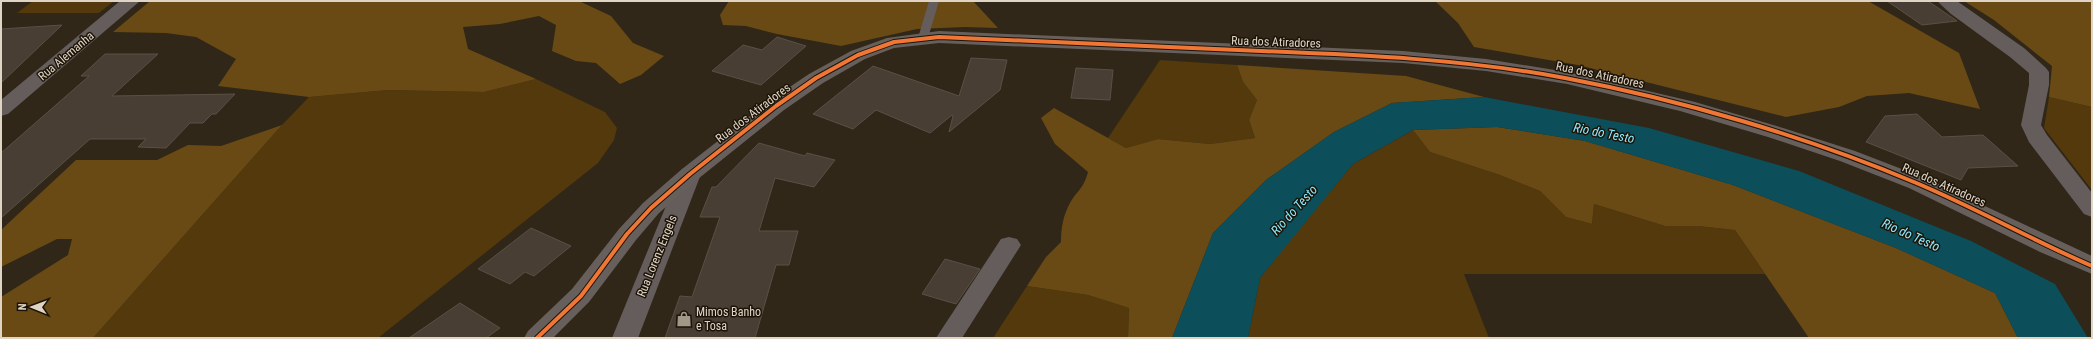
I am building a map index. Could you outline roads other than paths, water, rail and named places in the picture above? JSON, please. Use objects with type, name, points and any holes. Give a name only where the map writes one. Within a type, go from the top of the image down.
[{"type":"street","name":"Rua Alemanha","points":[[1,110],[131,1]]},
{"type":"street","points":[[1946,1],[1959,12],[2023,55],[2039,72],[2039,85],[2031,125],[2037,137],[2092,209]]},
{"type":"street","name":"Rua dos Atiradores","points":[[537,338],[586,289],[641,218],[690,174],[757,121],[829,70],[881,46],[923,38],[966,38],[1403,57],[1478,63],[1543,72],[1617,87],[1682,104],[1845,155],[1916,183],[2092,266]]},
{"type":"street","name":"Rua Lorenz Engels","points":[[625,338],[690,174]]},
{"type":"street","points":[[949,338],[1009,245]]},
{"type":"lane","points":[[923,38],[934,1]]},
{"type":"water","name":"Rio do Testo","points":[[1484,97],[1649,128],[1799,171],[1971,241],[2055,284],[2088,338],[2018,338],[1995,293],[1896,248],[1733,185],[1585,141],[1497,127],[1413,130],[1353,164],[1260,278],[1248,338],[1172,338],[1213,233],[1266,180],[1334,132],[1392,103]]},
{"type":"place","name":"Mimos Banho e Tosa","points":[[684,319]]}]
